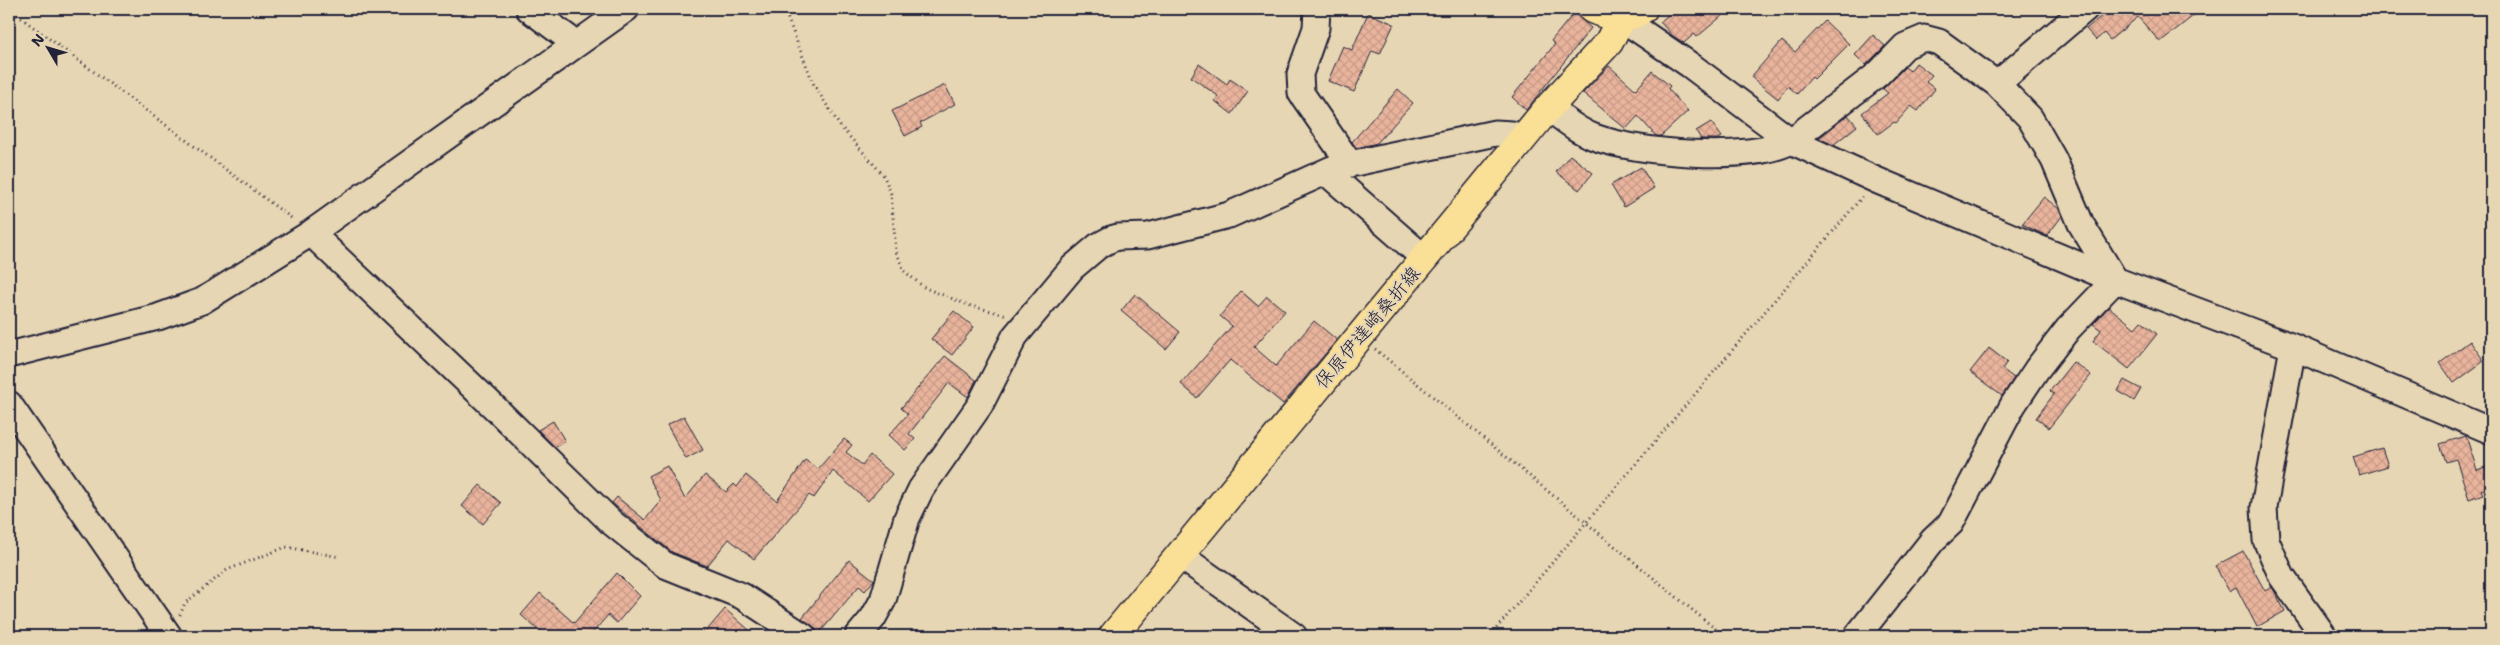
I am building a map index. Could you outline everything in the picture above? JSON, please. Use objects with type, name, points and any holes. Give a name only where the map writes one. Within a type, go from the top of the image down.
[{"type":"main road","points":[[1592,9],[1611,17],[1632,13]]},
{"type":"main road","name":"保原伊達崎桑折線","points":[[1113,636],[1548,108],[1609,42],[1632,13]]},
{"type":"street","points":[[529,9],[575,43]]},
{"type":"street","points":[[9,355],[158,317],[184,308],[219,291],[311,233],[575,43],[626,9]]},
{"type":"street","points":[[1317,9],[1316,28],[1300,74],[1301,93],[1350,164]]},
{"type":"street","points":[[1997,84],[2085,9]]},
{"type":"street","points":[[1632,13],[1690,65],[1791,141],[1876,180],[2115,280],[2293,346],[2491,431]]},
{"type":"street","points":[[1548,108],[1592,137],[1613,143],[1731,154],[1782,146],[1878,74],[1905,46],[1924,38],[1939,42],[1997,84],[2030,118],[2054,160],[2081,224],[2115,280]]},
{"type":"street","points":[[858,636],[873,618],[883,600],[913,504],[980,405],[1004,355],[1027,320],[1072,268],[1098,246],[1118,237],[1148,236],[1229,215],[1326,172],[1350,164],[1495,134],[1512,134],[1523,139]]},
{"type":"street","points":[[1326,172],[1424,258]]},
{"type":"street","points":[[311,233],[487,400],[611,522],[665,565],[742,596],[803,636]]},
{"type":"street","points":[[1857,636],[1933,540],[1951,523],[2013,405],[2037,369],[2068,329],[2115,280]]},
{"type":"street","points":[[2293,346],[2264,507],[2266,540],[2282,577],[2324,636]]},
{"type":"street","points":[[9,404],[174,628]]},
{"type":"street","points":[[1179,555],[1294,636]]},
{"type":"path","points":[[784,9],[814,85],[840,126],[884,176],[891,194],[896,252],[904,271],[925,288],[971,306],[1027,320]]},
{"type":"path","points":[[9,10],[311,233]]},
{"type":"path","points":[[1490,636],[1876,180]]},
{"type":"path","points":[[1360,336],[1724,636]]},
{"type":"path","points":[[174,628],[185,603],[227,570],[286,547],[340,557]]},
{"type":"building","points":[[1675,9],[1730,9],[1697,37],[1694,34],[1684,43],[1673,36],[1660,22]]},
{"type":"building","points":[[2110,9],[2202,9],[2160,42],[2138,17],[2110,40],[2104,33],[2096,40],[2086,29]]},
{"type":"building","points":[[1368,13],[1394,24],[1380,54],[1372,51],[1354,92],[1328,81],[1343,46],[1352,50]]},
{"type":"building","points":[[1574,13],[1591,28],[1526,110],[1512,97],[1555,44],[1551,41]]},
{"type":"building","points":[[1825,21],[1849,44],[1814,79],[1812,77],[1797,94],[1788,86],[1778,99],[1751,77],[1782,41],[1795,52]]},
{"type":"building","points":[[1873,35],[1885,46],[1866,65],[1855,55]]},
{"type":"building","points":[[1916,63],[1932,75],[1926,82],[1935,89],[1918,111],[1911,106],[1896,123],[1894,122],[1878,134],[1862,113],[1888,93],[1883,89],[1905,67],[1910,71]]},
{"type":"building","points":[[1199,64],[1227,84],[1230,79],[1248,91],[1232,114],[1215,101],[1218,96],[1191,77]]},
{"type":"building","points":[[1609,66],[1636,90],[1652,71],[1670,86],[1668,89],[1688,111],[1661,136],[1656,136],[1638,116],[1626,129],[1583,93]]},
{"type":"building","points":[[945,85],[955,104],[920,123],[922,127],[905,136],[892,111]]},
{"type":"building","points":[[1398,89],[1413,103],[1377,143],[1356,148],[1352,142]]},
{"type":"building","points":[[1848,115],[1857,126],[1833,145],[1819,138]]},
{"type":"building","points":[[1711,122],[1722,137],[1718,139],[1701,139],[1696,131]]},
{"type":"building","points":[[1570,155],[1593,173],[1579,190],[1556,172]]},
{"type":"building","points":[[1641,167],[1654,188],[1624,207],[1611,185]]},
{"type":"building","points":[[2044,197],[2059,209],[2062,216],[2047,236],[2022,224]]},
{"type":"building","points":[[1241,291],[1258,306],[1267,296],[1285,311],[1254,347],[1276,366],[1314,321],[1337,340],[1283,404],[1230,360],[1197,398],[1181,384],[1232,326],[1220,316]]},
{"type":"building","points":[[1135,294],[1180,332],[1166,349],[1121,311]]},
{"type":"building","points":[[2109,307],[2135,328],[2141,321],[2157,334],[2129,369],[2093,341],[2101,330],[2093,324]]},
{"type":"building","points":[[954,311],[974,327],[952,355],[931,339]]},
{"type":"building","points":[[2470,341],[2484,361],[2454,383],[2440,363]]},
{"type":"building","points":[[1989,348],[2007,362],[2002,369],[2014,378],[2002,396],[1970,372]]},
{"type":"building","points":[[945,356],[976,380],[968,397],[949,383],[909,434],[915,439],[905,450],[889,435],[908,414],[901,408]]},
{"type":"building","points":[[2073,362],[2091,375],[2049,428],[2036,418],[2054,394],[2050,391]]},
{"type":"building","points":[[2124,380],[2141,389],[2134,401],[2118,391]]},
{"type":"building","points":[[684,416],[703,450],[686,459],[667,425]]},
{"type":"building","points":[[553,421],[565,441],[555,447],[538,430]]},
{"type":"building","points":[[2466,436],[2477,470],[2491,465],[2491,487],[2481,490],[2483,494],[2469,499],[2456,459],[2446,462],[2440,444]]},
{"type":"building","points":[[844,439],[852,445],[846,452],[862,465],[870,455],[892,474],[868,501],[833,471],[814,498],[809,495],[754,559],[729,539],[707,566],[672,552],[612,503],[617,497],[645,520],[661,500],[648,476],[667,466],[685,499],[705,475],[726,492],[734,484],[737,487],[746,475],[777,501],[805,460],[818,469]]},
{"type":"building","points":[[2382,448],[2388,466],[2359,475],[2353,457]]},
{"type":"building","points":[[480,485],[501,503],[483,524],[462,506]]},
{"type":"building","points":[[2243,551],[2265,591],[2272,587],[2285,611],[2257,627],[2236,587],[2229,591],[2215,566]]},
{"type":"building","points":[[849,560],[874,580],[865,591],[859,586],[817,636],[816,629],[802,618]]},
{"type":"building","points":[[617,573],[640,596],[617,623],[608,615],[590,636],[545,636],[521,615],[540,593],[574,623]]},
{"type":"building","points":[[725,609],[756,636],[702,636]]}]
